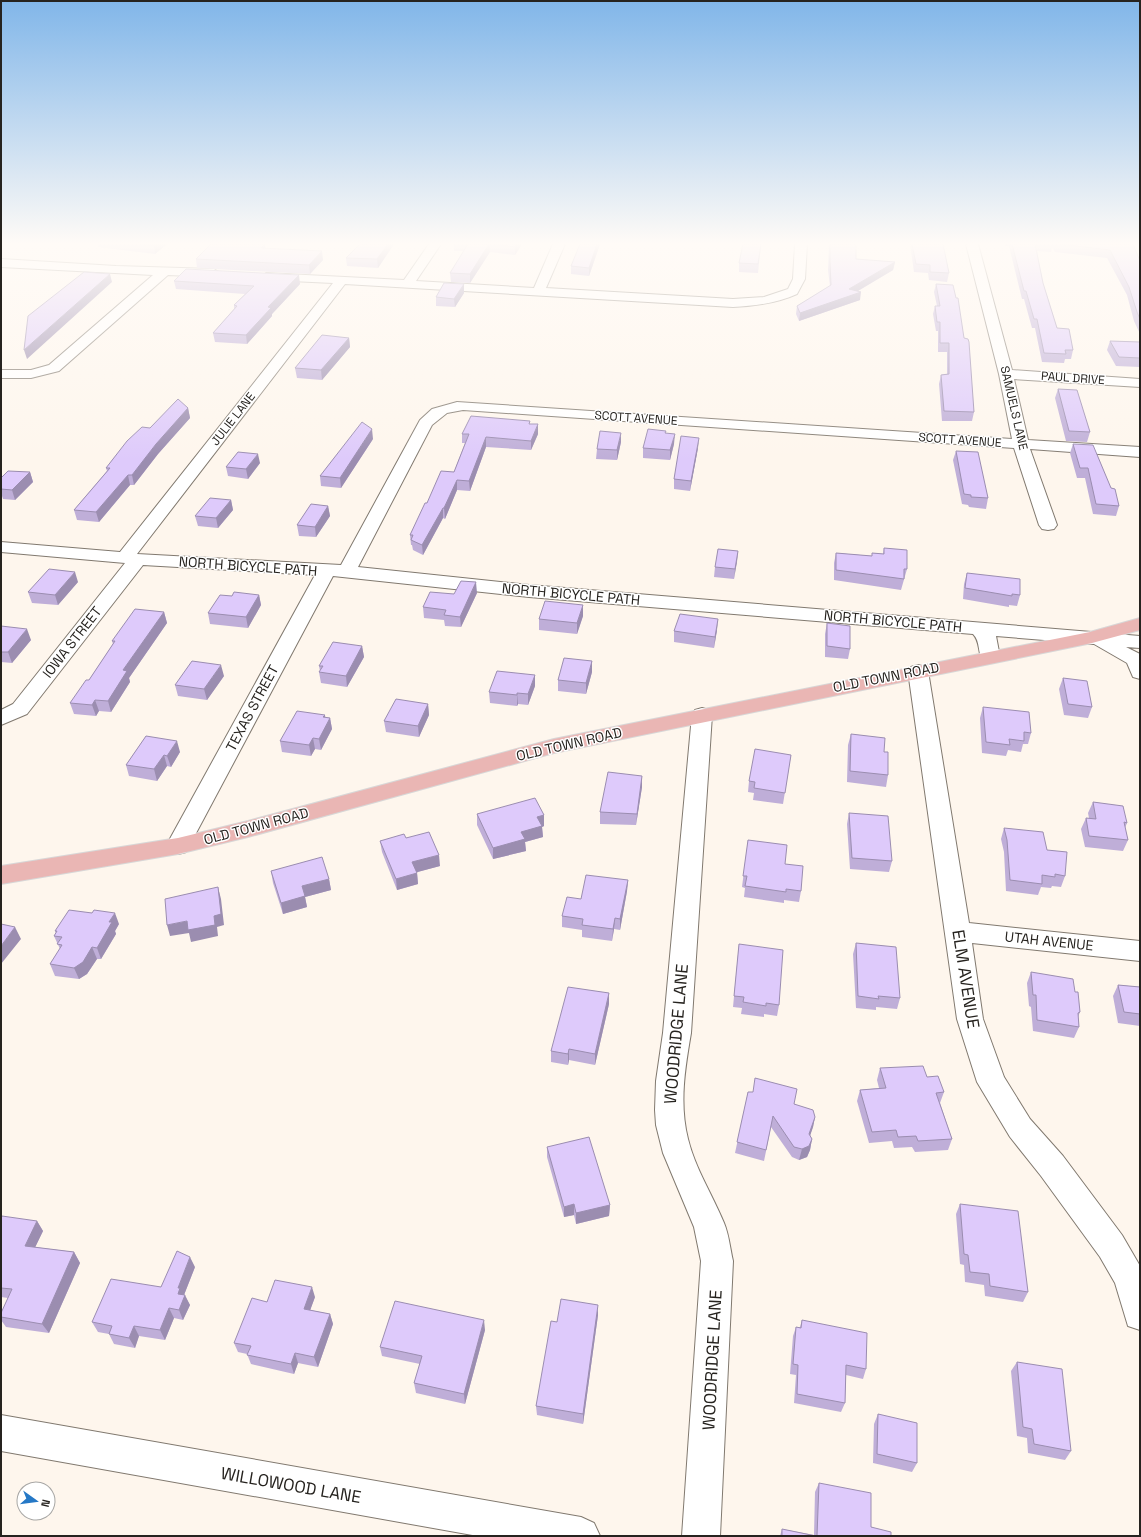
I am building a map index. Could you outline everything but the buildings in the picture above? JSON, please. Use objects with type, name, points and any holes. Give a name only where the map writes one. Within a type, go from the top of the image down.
[{"type":"main road","name":"OLD TOWN ROAD","points":[[1,875],[178,846],[248,829],[554,746],[918,671],[1092,637],[1140,624]]},
{"type":"street","points":[[1,374],[30,374],[54,368],[114,316]]},
{"type":"street","name":"JULIE LANE","points":[[131,558],[314,316]]},
{"type":"street","name":"SAMUELS LANE","points":[[991,316],[1006,374],[1021,445],[1048,525]]},
{"type":"street","name":"PAUL DRIVE","points":[[1006,374],[1140,383]]},
{"type":"street","name":"SCOTT AVENUE","points":[[347,571],[425,423],[433,414],[446,408],[471,407],[1140,452]]},
{"type":"street","name":"NORTH BICYCLE PATH","points":[[1,546],[131,558],[347,571],[529,590],[1140,642]]},
{"type":"street","name":"IOWA STREET","points":[[1,718],[20,708],[131,558]]},
{"type":"street","name":"TEXAS STREET","points":[[178,846],[327,570]]},
{"type":"street","points":[[978,628],[988,638],[990,657]]},
{"type":"street","points":[[1092,637],[1136,660],[1140,673]]},
{"type":"street","name":"ELM AVENUE","points":[[918,671],[970,1019],[991,1082],[1020,1128],[1052,1166],[1111,1246],[1129,1278],[1140,1314]]},
{"type":"street","name":"WOODRIDGE LANE","points":[[701,1536],[717,1260],[708,1223],[691,1188],[677,1152],[668,1110],[670,1075],[677,1033],[702,715]]},
{"type":"street","name":"UTAH AVENUE","points":[[958,932],[1140,951]]},
{"type":"street","name":"WILLOWOOD LANE","points":[[1,1433],[581,1536]]}]
